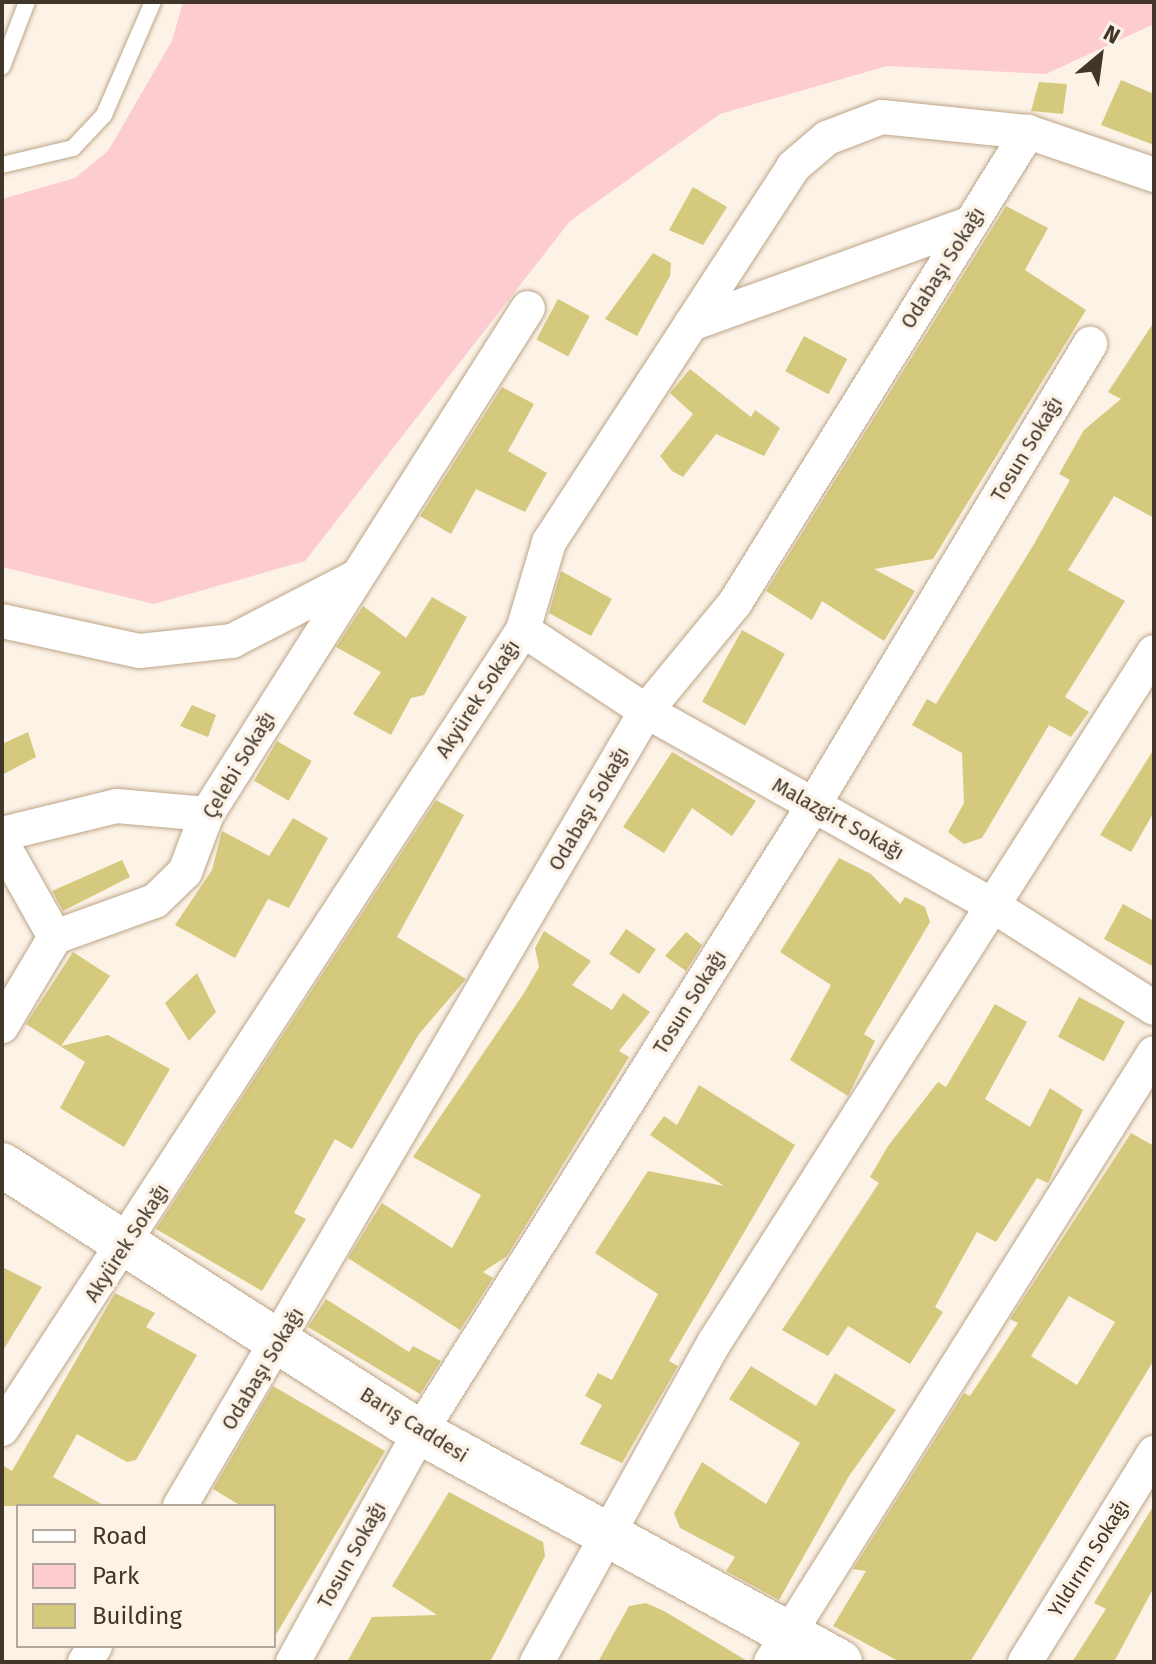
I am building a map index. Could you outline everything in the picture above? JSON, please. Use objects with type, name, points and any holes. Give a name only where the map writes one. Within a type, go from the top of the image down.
[{"type":"street","name":"Akyürek Sokağı","points":[[2,1429],[128,1244],[523,630],[549,542],[793,167],[827,138],[882,117],[1028,132],[1154,175]]},
{"type":"street","name":"Odabaşı Sokağı","points":[[181,1504],[282,1340],[646,711],[735,603],[1028,132]]},
{"type":"street","points":[[691,324],[971,223]]},
{"type":"street","name":"Çelebi Sokağı","points":[[55,937],[155,901],[185,872],[207,814],[528,308]]},
{"type":"street","name":"Tosun Sokağı","points":[[293,1662],[420,1432],[813,806],[1090,344]]},
{"type":"street","points":[[2,621],[140,651],[232,641],[356,577]]},
{"type":"street","name":"Malazgirt Sokağı","points":[[523,630],[646,711],[995,907],[1154,1008]]},
{"type":"street","points":[[537,1662],[714,1343],[995,907],[1154,652]]},
{"type":"street","points":[[2,834],[117,806],[207,814]]},
{"type":"street","points":[[2,843],[55,937],[2,1026]]},
{"type":"street","points":[[780,1646],[1154,1053]]},
{"type":"street","name":"Barış Caddesi","points":[[2,1165],[282,1340],[420,1432],[605,1539],[780,1646],[840,1662]]},
{"type":"street","name":"Yıldırım Sokağı","points":[[1025,1662],[1154,1453]]},
{"type":"lane","points":[[2,67],[27,2]]},
{"type":"lane","points":[[2,165],[73,148],[104,115],[153,2]]},
{"type":"green space","points":[[183,2],[1154,2],[1154,24],[1046,74],[887,66],[720,114],[570,221],[305,561],[154,604],[2,567],[2,199],[75,178],[108,151],[172,41]]},
{"type":"building","points":[[1121,80],[1154,94],[1154,145],[1101,125]]},
{"type":"building","points":[[1039,82],[1067,84],[1063,114],[1031,111]]},
{"type":"building","points":[[693,187],[727,207],[703,245],[669,230]]},
{"type":"building","points":[[1006,206],[1048,228],[1025,270],[1086,310],[933,559],[874,569],[915,591],[884,641],[822,601],[812,620],[766,591]]},
{"type":"building","points":[[653,253],[671,263],[670,276],[637,336],[605,319]]},
{"type":"building","points":[[558,299],[590,316],[568,357],[536,340]]},
{"type":"building","points":[[1154,322],[1154,518],[1114,496],[1068,570],[1125,601],[1065,697],[1089,712],[1071,737],[1049,725],[982,838],[964,844],[948,832],[964,803],[962,753],[912,725],[927,699],[936,704],[1034,544],[1070,480],[1059,474],[1084,430],[1121,399],[1108,392]]},
{"type":"building","points":[[804,336],[847,359],[828,394],[785,371]]},
{"type":"building","points":[[690,369],[751,417],[755,410],[780,428],[764,456],[716,434],[683,477],[672,471],[660,456],[693,414],[670,393]]},
{"type":"building","points":[[502,387],[534,404],[508,451],[547,473],[525,512],[476,489],[451,534],[420,516]]},
{"type":"building","points":[[561,571],[612,599],[591,636],[549,613]]},
{"type":"building","points":[[432,597],[467,617],[424,695],[411,698],[391,735],[353,714],[381,672],[336,647],[363,606],[406,638]]},
{"type":"building","points":[[742,630],[785,654],[745,725],[702,702]]},
{"type":"building","points":[[192,705],[216,715],[208,737],[180,726]]},
{"type":"building","points":[[28,732],[36,757],[2,775],[2,744]]},
{"type":"building","points":[[277,741],[312,761],[289,801],[254,781]]},
{"type":"building","points":[[1154,749],[1154,812],[1131,852],[1100,835]]},
{"type":"building","points":[[672,752],[756,801],[732,836],[692,808],[664,853],[623,827]]},
{"type":"building","points":[[436,800],[464,815],[397,937],[466,979],[419,1034],[352,1149],[335,1139],[294,1213],[306,1219],[262,1291],[156,1229]]},
{"type":"building","points":[[293,818],[328,838],[289,908],[268,899],[235,958],[175,925],[212,870],[222,831],[269,856]]},
{"type":"building","points":[[839,858],[871,874],[900,904],[905,897],[925,907],[930,922],[864,1034],[875,1041],[848,1096],[790,1060],[831,985],[780,952]]},
{"type":"building","points":[[122,860],[130,877],[63,911],[52,891]]},
{"type":"building","points":[[1123,904],[1154,921],[1154,967],[1104,939]]},
{"type":"building","points":[[626,929],[656,949],[639,974],[609,954]]},
{"type":"building","points":[[544,931],[591,961],[572,985],[612,1010],[623,993],[650,1012],[619,1051],[629,1057],[507,1256],[483,1272],[493,1278],[460,1330],[348,1258],[382,1203],[452,1248],[481,1195],[413,1157],[524,993],[539,967],[535,948]]},
{"type":"building","points":[[686,932],[702,945],[686,971],[665,956]]},
{"type":"building","points":[[73,952],[110,976],[61,1046],[108,1035],[170,1069],[124,1147],[60,1108],[85,1062],[26,1024]]},
{"type":"building","points":[[197,973],[216,1012],[189,1041],[165,1003]]},
{"type":"building","points":[[1079,997],[1125,1021],[1104,1061],[1058,1037]]},
{"type":"building","points":[[995,1004],[1027,1022],[985,1099],[1030,1127],[1050,1088],[1083,1110],[1048,1183],[1037,1178],[996,1242],[977,1232],[935,1307],[943,1312],[910,1364],[848,1326],[828,1356],[782,1330],[879,1183],[870,1177],[888,1146],[938,1082],[946,1087]]},
{"type":"building","points":[[699,1085],[795,1145],[669,1361],[678,1366],[622,1463],[580,1444],[602,1405],[585,1396],[598,1373],[612,1380],[658,1294],[595,1253],[648,1171],[724,1186],[650,1135],[664,1116],[677,1125]]},
{"type":"building","points":[[1131,1133],[1154,1146],[1154,1360],[970,1662],[900,1662],[833,1626],[866,1571],[853,1569],[964,1393],[970,1396],[1018,1323],[1010,1319]],"holes":[[[1069,1296],[1115,1322],[1077,1385],[1031,1356]]]},
{"type":"building","points":[[2,1267],[42,1287],[2,1352]]},
{"type":"building","points":[[115,1293],[155,1313],[146,1327],[197,1355],[136,1460],[127,1462],[77,1434],[53,1477],[101,1504],[2,1506],[2,1465],[12,1471]]},
{"type":"building","points":[[326,1299],[409,1352],[413,1346],[441,1361],[420,1394],[308,1327]]},
{"type":"building","points":[[751,1366],[816,1406],[835,1373],[896,1410],[849,1476],[779,1600],[726,1571],[735,1557],[680,1528],[674,1513],[702,1462],[766,1504],[800,1443],[729,1399]]},
{"type":"building","points":[[273,1386],[385,1451],[276,1635],[276,1504],[238,1504],[213,1489]]},
{"type":"building","points":[[449,1492],[543,1542],[545,1556],[490,1662],[347,1662],[372,1617],[437,1615],[392,1586]]},
{"type":"building","points":[[1154,1505],[1154,1587],[1114,1662],[1072,1662],[1106,1609],[1094,1603]]},
{"type":"building","points":[[646,1603],[749,1662],[598,1662],[629,1606]]}]
